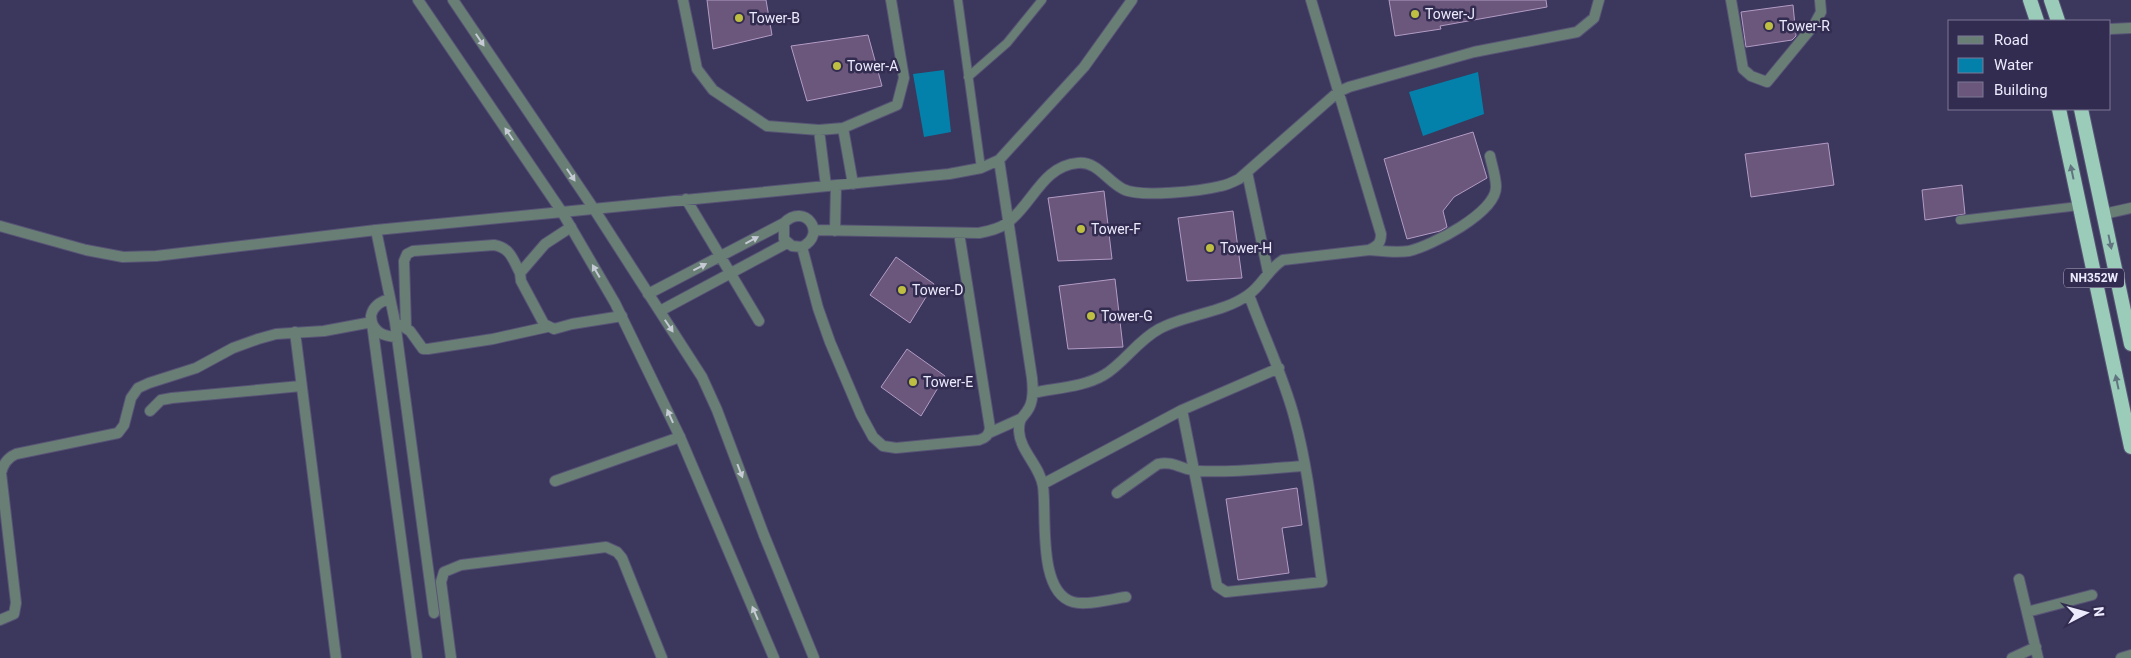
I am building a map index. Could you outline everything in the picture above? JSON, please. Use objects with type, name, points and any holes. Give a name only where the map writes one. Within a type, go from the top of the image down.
[{"type":"highway","points":[[2030,0],[2037,20]]},
{"type":"highway","points":[[2051,0],[2058,20]]},
{"type":"highway","name":"NH352W","points":[[2058,110],[2131,447]]},
{"type":"highway","name":"NH352W","points":[[2081,110],[2131,344]]},
{"type":"highway","points":[[2094,275],[2116,272]]},
{"type":"street","points":[[418,0],[562,212],[622,316],[680,437],[774,658]]},
{"type":"street","points":[[453,0],[594,209],[702,377],[717,410],[764,536],[814,658]]},
{"type":"street","points":[[683,0],[697,69],[713,90],[767,126],[819,130],[843,128],[897,105],[904,78],[891,0]]},
{"type":"street","points":[[0,226],[86,250],[123,256],[156,256],[376,230],[949,174],[981,168],[999,160],[1084,67],[1132,0]]},
{"type":"street","points":[[1311,0],[1381,234],[1381,241],[1378,246],[1369,250]]},
{"type":"street","points":[[814,230],[979,234],[996,229],[1008,222],[1054,170],[1078,163],[1090,164],[1124,190],[1136,193],[1201,190],[1223,186],[1239,179],[1338,92],[1349,87],[1474,52],[1577,32],[1594,18],[1599,0]]},
{"type":"street","points":[[1731,0],[1743,69],[1751,76],[1767,82],[1814,25],[1821,12],[1820,0]]},
{"type":"street","points":[[2111,29],[2131,28]]},
{"type":"street","points":[[843,128],[853,184]]},
{"type":"street","points":[[819,130],[831,186],[835,231]]},
{"type":"street","points":[[1033,392],[1090,381],[1103,376],[1115,367],[1132,349],[1158,330],[1179,320],[1235,302],[1249,295],[1276,264],[1291,258],[1369,250],[1406,252],[1431,245],[1459,229],[1490,202],[1494,196],[1496,187],[1490,156]]},
{"type":"street","points":[[802,247],[818,308],[830,342],[861,415],[873,436],[883,446],[896,448],[979,440],[1020,419],[1030,407],[1033,392],[999,160]]},
{"type":"street","points":[[1247,172],[1268,272]]},
{"type":"street","points":[[686,199],[729,274],[759,321]]},
{"type":"street","points":[[2104,214],[2131,208]]},
{"type":"street","points":[[648,294],[784,223],[792,217],[801,216],[810,221],[814,230],[811,241],[802,247],[788,243],[783,234],[784,223]]},
{"type":"street","points":[[520,273],[546,244],[571,227]]},
{"type":"street","points":[[376,230],[394,322],[434,613]]},
{"type":"street","points":[[959,233],[990,428],[989,434]]},
{"type":"street","points":[[660,311],[788,243]]},
{"type":"street","points":[[406,327],[404,261],[407,254],[414,251],[494,245],[504,247],[508,251],[520,273],[521,281],[547,327]]},
{"type":"street","points":[[1182,410],[1217,586],[1226,592],[1322,582],[1305,466],[1296,421],[1279,368],[1266,341],[1249,295]]},
{"type":"street","points":[[390,298],[378,304],[372,310],[372,322],[417,658]]},
{"type":"street","points":[[394,322],[406,327],[423,349],[428,349],[493,339],[547,327],[554,329],[572,324],[622,316]]},
{"type":"street","points":[[0,620],[14,614],[16,603],[1,473],[3,465],[9,457],[118,433],[124,425],[131,398],[138,388],[196,368],[232,348],[258,339],[295,332],[324,331],[372,322]]},
{"type":"street","points":[[372,322],[376,330],[396,337]]},
{"type":"street","points":[[295,332],[336,658]]},
{"type":"street","points":[[1043,484],[1182,410],[1279,368]]},
{"type":"street","points":[[150,411],[161,400],[172,398],[301,386]]},
{"type":"street","points":[[1020,419],[1019,434],[1043,484],[1047,564],[1056,588],[1062,597],[1080,603],[1126,597]]},
{"type":"street","points":[[555,481],[680,437]]},
{"type":"street","points":[[1117,493],[1158,464],[1173,462],[1194,471],[1305,466]]},
{"type":"street","points":[[452,658],[441,582],[444,572],[461,565],[606,547],[617,552],[622,558],[662,658]]},
{"type":"street","points":[[2019,579],[2038,658]]},
{"type":"street","points":[[2027,612],[2092,596]]},
{"type":"street","points":[[2012,658],[2036,647]]},
{"type":"street","points":[[2120,658],[2131,655]]},
{"type":"lane","points":[[958,0],[981,168]]},
{"type":"lane","points":[[968,77],[1007,43],[1042,0]]},
{"type":"lane","points":[[1960,220],[2079,206]]},
{"type":"water","points":[[944,70],[951,132],[924,137],[913,74]]},
{"type":"water","points":[[1478,72],[1484,114],[1423,136],[1409,92]]},
{"type":"building","name":"Tower-B","points":[[707,0],[766,0],[772,35],[713,49]]},
{"type":"building","points":[[1389,0],[1546,0],[1547,7],[1440,26],[1441,29],[1395,36]]},
{"type":"building","name":"Tower-R","points":[[1793,5],[1796,36],[1792,40],[1746,47],[1741,12]]},
{"type":"building","name":"Tower-A","points":[[868,35],[882,86],[807,101],[791,46]]},
{"type":"building","points":[[1473,132],[1487,178],[1454,197],[1443,211],[1447,227],[1440,231],[1407,239],[1384,159]]},
{"type":"building","points":[[1828,143],[1834,185],[1751,197],[1745,154]]},
{"type":"building","points":[[1962,185],[1965,214],[1925,220],[1922,190]]},
{"type":"building","name":"Tower-F","points":[[1104,191],[1112,259],[1058,261],[1048,198]]},
{"type":"building","name":"Tower-H","points":[[1233,211],[1242,278],[1187,281],[1178,218]]},
{"type":"building","name":"Tower-D","points":[[896,257],[934,284],[910,323],[870,295]]},
{"type":"building","name":"Tower-G","points":[[1115,279],[1123,347],[1068,349],[1059,286]]},
{"type":"building","name":"Tower-E","points":[[907,349],[945,376],[921,416],[881,387]]},
{"type":"building","points":[[1297,488],[1302,525],[1282,528],[1289,573],[1238,580],[1226,499]]},
{"type":"place","name":"Tower-J","points":[[1415,14]]},
{"type":"place","name":"Tower-B","points":[[739,18]]},
{"type":"place","name":"Tower-R","points":[[1769,26]]},
{"type":"place","name":"Tower-A","points":[[837,66]]},
{"type":"place","name":"Tower-F","points":[[1081,229]]},
{"type":"place","name":"Tower-H","points":[[1210,248]]},
{"type":"place","name":"Tower-D","points":[[902,290]]},
{"type":"place","name":"Tower-G","points":[[1091,316]]},
{"type":"place","name":"Tower-E","points":[[913,382]]}]
